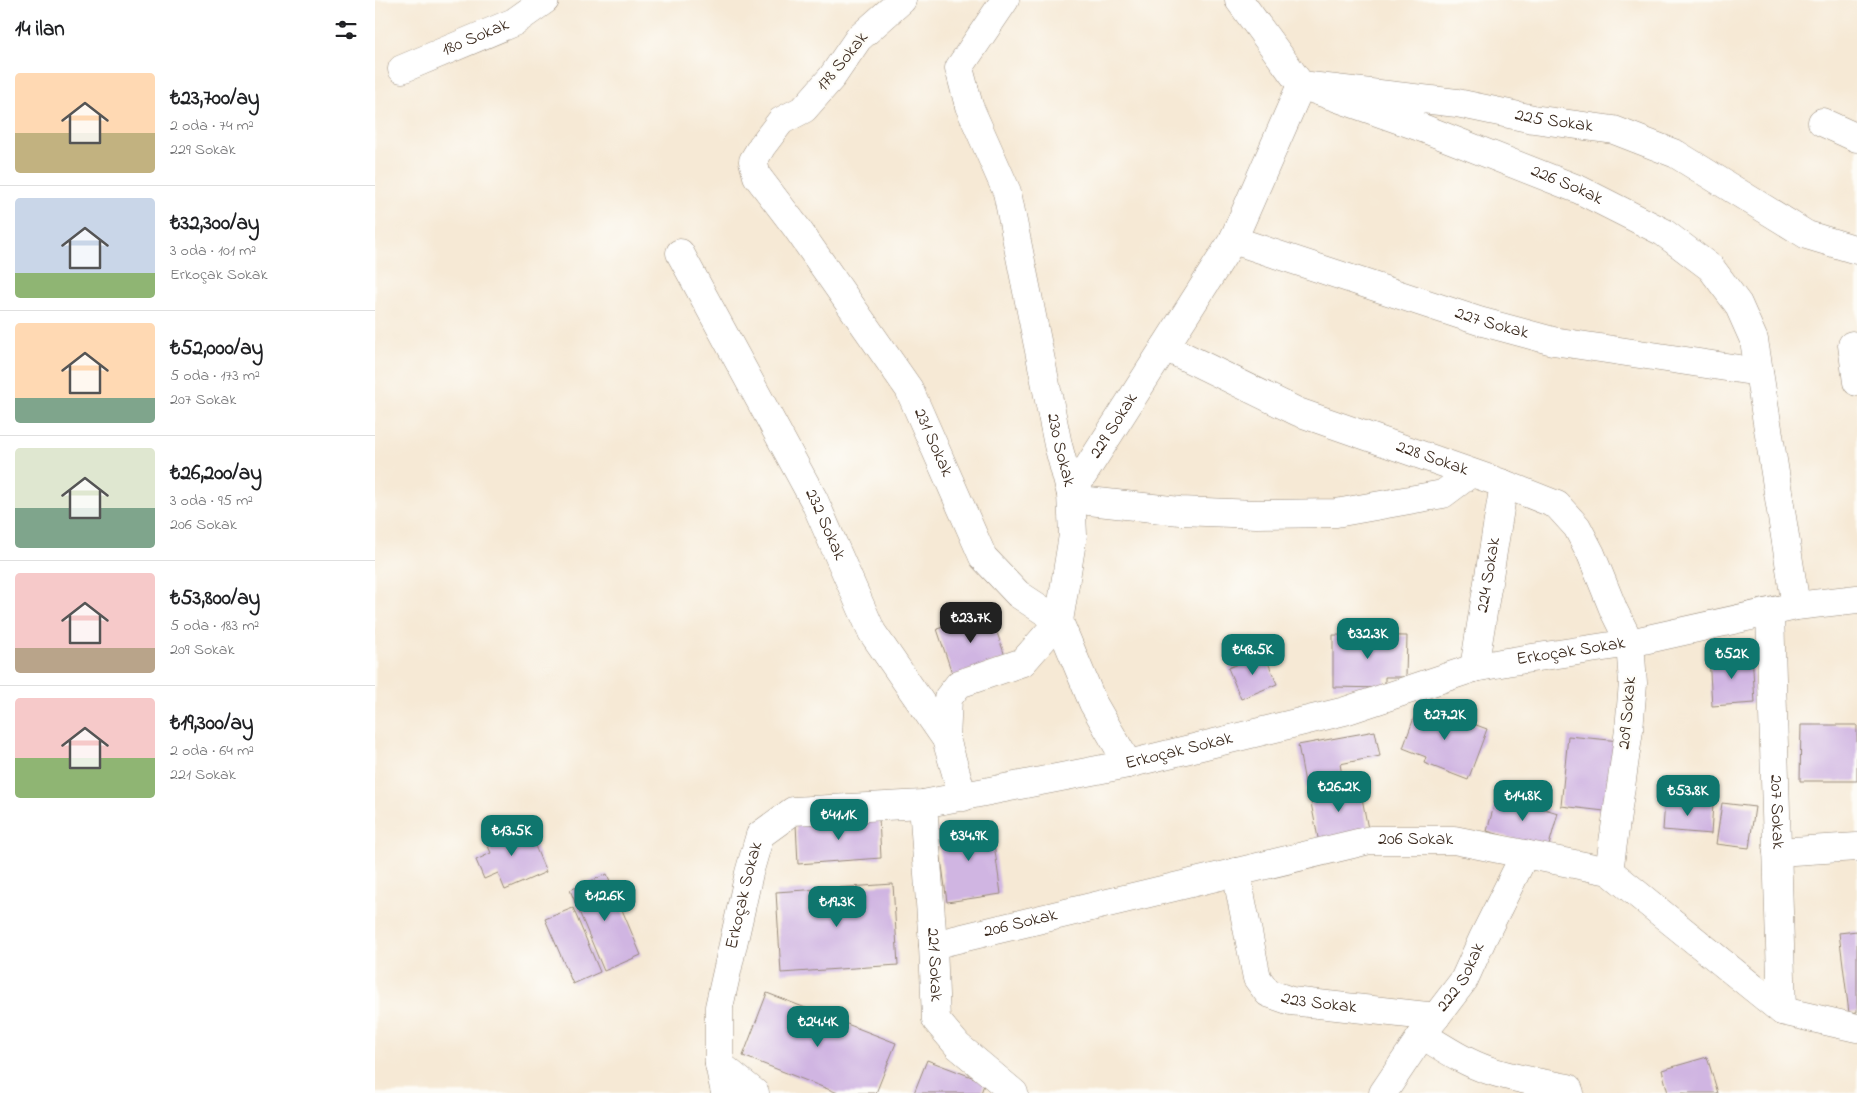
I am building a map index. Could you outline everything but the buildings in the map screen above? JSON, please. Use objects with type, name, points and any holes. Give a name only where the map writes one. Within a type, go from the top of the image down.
[{"type":"street","name":"180 Sokak","points":[[402,69],[514,22],[545,0]]},
{"type":"street","name":"178 Sokak","points":[[781,121],[804,109],[832,77],[858,39],[902,0]]},
{"type":"street","name":"230 Sokak","points":[[1005,0],[959,68],[969,106],[1007,192],[1058,445],[1071,494],[1089,501],[1180,511],[1256,514],[1336,513],[1443,494],[1471,474]]},
{"type":"street","points":[[1239,0],[1301,85]]},
{"type":"street","name":"229 Sokak","points":[[1071,494],[1233,240],[1301,85]]},
{"type":"street","name":"225 Sokak","points":[[1301,85],[1457,103],[1533,119],[1614,130],[1676,154],[1807,235],[1857,250]]},
{"type":"street","name":"226 Sokak","points":[[1301,85],[1420,127],[1580,190],[1663,232],[1711,268],[1738,304],[1754,340],[1759,372]]},
{"type":"street","name":"231 Sokak","points":[[781,121],[753,161],[757,176],[796,227],[909,389],[983,557],[1018,594],[1059,621]]},
{"type":"street","points":[[1822,122],[1857,138]]},
{"type":"street","name":"227 Sokak","points":[[1233,240],[1479,321],[1553,341],[1759,372]]},
{"type":"street","name":"232 Sokak","points":[[681,253],[814,500],[872,632],[946,740],[963,797]]},
{"type":"street","points":[[1852,345],[1857,382]]},
{"type":"street","name":"228 Sokak","points":[[1165,347],[1298,412],[1504,484],[1557,505],[1577,527],[1591,554],[1614,611],[1630,643]]},
{"type":"street","points":[[1759,372],[1795,606]]},
{"type":"street","name":"224 Sokak","points":[[1474,668],[1504,484]]},
{"type":"street","points":[[1071,494],[1073,534],[1059,621],[1093,703],[1128,764]]},
{"type":"street","name":"Erkoçak Sokak","points":[[725,1093],[719,1064],[719,1007],[749,873],[760,835],[793,811],[923,804],[963,797],[1128,764],[1345,711],[1474,668],[1630,643],[1795,606],[1857,599]]},
{"type":"street","name":"207 Sokak","points":[[1770,613],[1782,1011]]},
{"type":"street","points":[[946,740],[948,698],[959,684],[1023,662],[1059,621]]},
{"type":"street","name":"209 Sokak","points":[[1609,871],[1633,683],[1630,643]]},
{"type":"street","name":"221 Sokak","points":[[923,804],[933,945],[936,1020],[958,1046],[1014,1093]]},
{"type":"street","name":"206 Sokak","points":[[933,945],[1370,840],[1454,840],[1609,871],[1782,1011],[1857,1028]]},
{"type":"street","points":[[1777,852],[1857,847]]},
{"type":"street","name":"222 Sokak","points":[[1383,1093],[1429,1026],[1464,980],[1525,854]]},
{"type":"street","name":"223 Sokak","points":[[1236,872],[1257,978],[1268,993],[1291,1001],[1429,1026]]},
{"type":"street","points":[[1429,1026],[1465,1061],[1520,1079],[1568,1088],[1570,1093]]},
{"type":"street","points":[[719,1064],[755,1093]]}]
